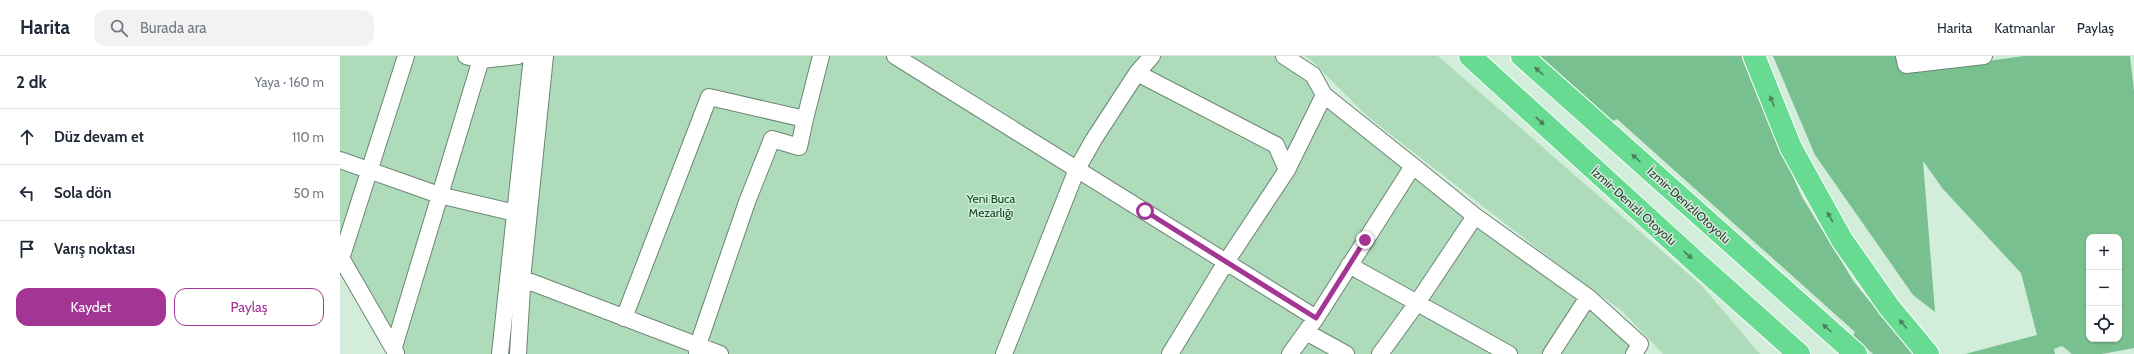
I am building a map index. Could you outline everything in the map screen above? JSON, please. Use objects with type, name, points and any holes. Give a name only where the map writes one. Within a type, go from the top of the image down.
[{"type":"highway","name":"İzmir-Denizli Otoyolu","points":[[1470,56],[1696,263],[1799,354]]},
{"type":"highway","name":"İzmir-DenizliOtoyolu","points":[[1522,56],[1856,354]]},
{"type":"highway","points":[[1754,56],[1791,148],[1842,240],[1889,307],[1928,354]]},
{"type":"lane","points":[[395,350],[341,257],[406,56]]},
{"type":"lane","points":[[395,350],[476,57],[518,56]]},
{"type":"lane","points":[[500,354],[532,56]]},
{"type":"lane","points":[[518,354],[523,270],[546,56]]},
{"type":"lane","points":[[697,350],[747,202],[772,139],[799,147],[822,56]]},
{"type":"lane","points":[[894,56],[1316,318]]},
{"type":"lane","points":[[1004,354],[1077,169],[1094,139],[1137,72],[1152,56]]},
{"type":"lane","points":[[1284,56],[1312,75],[1324,95],[1475,216],[1588,297],[1640,344],[1634,354]]},
{"type":"lane","points":[[1904,56],[1906,65],[1984,56]]},
{"type":"lane","points":[[1137,72],[1276,145],[1287,170]]},
{"type":"lane","points":[[1170,354],[1226,262],[1287,170],[1324,95]]},
{"type":"lane","points":[[624,318],[709,97],[805,119]]},
{"type":"lane","points":[[340,160],[439,195],[515,213]]},
{"type":"lane","points":[[1290,354],[1316,318],[1413,166]]},
{"type":"lane","points":[[1380,354],[1417,303],[1475,216]]},
{"type":"lane","points":[[1349,265],[1509,354]]},
{"type":"lane","points":[[530,282],[624,318],[697,350],[720,354]]},
{"type":"lane","points":[[1550,354],[1588,297]]},
{"type":"lane","points":[[1306,332],[1346,354]]},
{"type":"green space","name":"Yeni Buca Mezarlığı","points":[[340,56],[1279,56],[1608,319],[1641,354],[389,354],[340,265]]},
{"type":"green space","points":[[1305,56],[1438,56],[1701,285],[1760,354],[1663,354],[1622,311],[1565,270],[1368,117],[1315,64]]},
{"type":"green space","points":[[1540,56],[1742,56],[1767,118],[1802,197],[1854,282],[1913,354],[1873,354],[1853,336],[1855,332],[1617,119],[1613,121]]},
{"type":"green space","points":[[1773,56],[1898,56],[1902,73],[2024,56],[2130,56],[2134,91],[2134,348],[2102,354],[2072,354],[2062,346],[2054,349],[2055,354],[1965,354],[2037,335],[2021,273],[1943,189],[1923,161],[1935,312],[1913,295],[1815,155]]},
{"type":"route","points":[[1145,211],[1316,318],[1365,240]]}]
